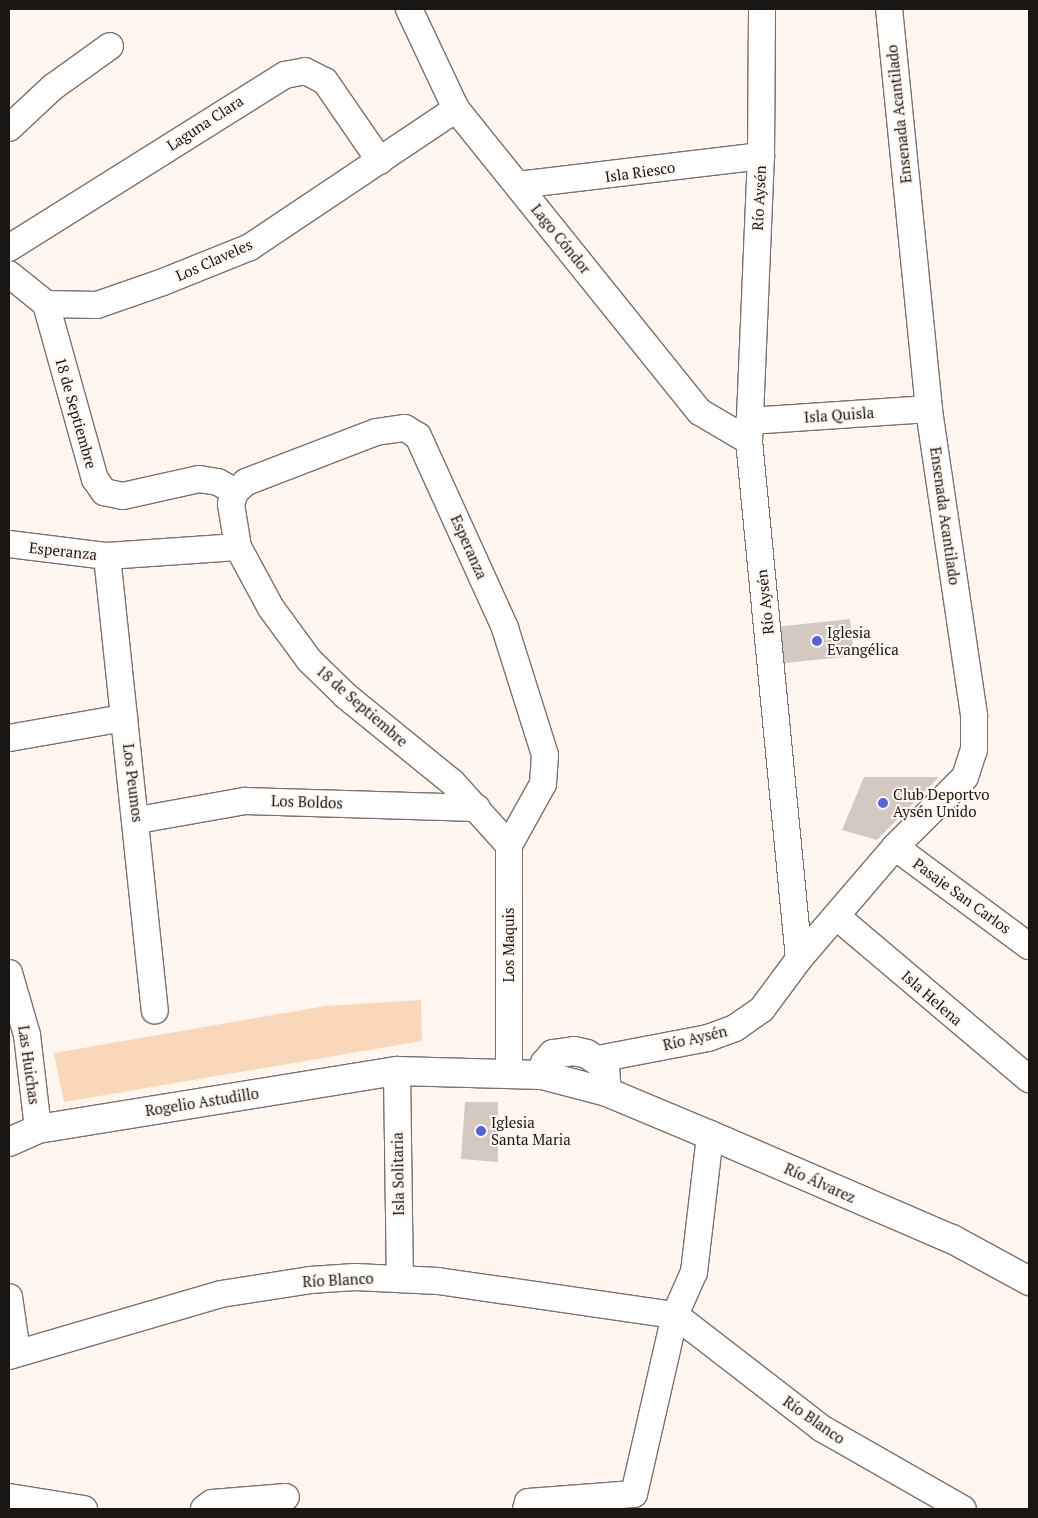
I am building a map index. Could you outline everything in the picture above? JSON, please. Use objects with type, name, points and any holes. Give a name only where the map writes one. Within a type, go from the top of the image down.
[{"type":"street","name":"Lago Cóndor","points":[[409,9],[456,109],[700,412],[749,431]]},
{"type":"street","name":"Río Aysén","points":[[598,1059],[708,1038],[735,1028],[762,1009],[799,960],[749,431],[761,156],[762,9]]},
{"type":"street","name":"Ensenada Acantilado","points":[[799,960],[895,847],[965,778],[974,750],[974,715],[929,409],[888,9]]},
{"type":"street","points":[[9,128],[53,87],[110,46]]},
{"type":"street","name":"Laguna Clara","points":[[9,248],[285,75],[305,72],[325,81],[380,161]]},
{"type":"street","name":"Los Claveles","points":[[46,304],[97,305],[250,247],[456,109]]},
{"type":"street","name":"Isla Riesco","points":[[518,185],[761,156]]},
{"type":"street","points":[[9,274],[46,304]]},
{"type":"street","name":"18 de Septiembre","points":[[46,304],[95,480],[104,492],[123,496],[199,479],[218,482],[234,492],[231,504],[238,547],[271,608],[309,660],[484,815]]},
{"type":"street","name":"Isla Quisla","points":[[749,431],[929,409]]},
{"type":"street","name":"Esperanza","points":[[234,492],[246,482],[376,432],[405,428],[418,436],[505,628],[545,755],[543,784],[510,845]]},
{"type":"street","name":"Esperanza","points":[[9,544],[107,556],[238,547]]},
{"type":"street","name":"Los Peumos","points":[[107,556],[124,718],[138,820],[155,1010]]},
{"type":"street","points":[[9,738],[124,718]]},
{"type":"street","name":"Los Boldos","points":[[138,820],[245,801],[484,815]]},
{"type":"street","points":[[484,815],[510,845]]},
{"type":"street","name":"Los Maquis","points":[[509,1074],[510,845]]},
{"type":"street","name":"Pasaje San Carlos","points":[[895,847],[1029,946]]},
{"type":"street","name":"Isla Helena","points":[[836,916],[1029,1079]]},
{"type":"street","name":"Las Huichas","points":[[9,973],[28,1036],[38,1129]]},
{"type":"street","points":[[397,1071],[542,1075],[545,1063],[552,1054],[574,1051],[598,1059],[608,1076],[607,1092]]},
{"type":"street","name":"Rogelio Astudillo","points":[[9,1142],[38,1129],[397,1071]]},
{"type":"street","name":"Isla Solitaria","points":[[397,1071],[400,1278]]},
{"type":"street","name":"Río Álvarez","points":[[542,1075],[607,1092],[710,1134],[952,1239],[1029,1281]]},
{"type":"street","points":[[526,1509],[528,1502],[634,1494],[674,1315],[694,1272],[710,1134]]},
{"type":"street","name":"Río Blanco","points":[[13,1354],[221,1294],[265,1286],[337,1278],[400,1278],[674,1315],[821,1428],[963,1509]]},
{"type":"street","points":[[9,1297],[13,1354]]},
{"type":"street","points":[[9,1497],[84,1509]]},
{"type":"street","points":[[204,1509],[212,1503],[286,1497]]},
{"type":"shaded area","points":[[421,1000],[422,1041],[64,1102],[54,1053],[325,1006]]},
{"type":"building","name":"Iglesia Evangélica","points":[[850,619],[854,656],[783,663],[779,626]]},
{"type":"building","name":"Club Deportvo Aysén Unido","points":[[864,777],[939,777],[877,840],[842,830]]},
{"type":"building","name":"Iglesia Santa Maria","points":[[465,1102],[498,1102],[498,1162],[461,1159]]},
{"type":"place","name":"Iglesia Evangélica","points":[[817,641]]},
{"type":"place","name":"Club Deportvo Aysén Unido","points":[[883,803]]},
{"type":"place","name":"Iglesia Santa Maria","points":[[481,1131]]}]
